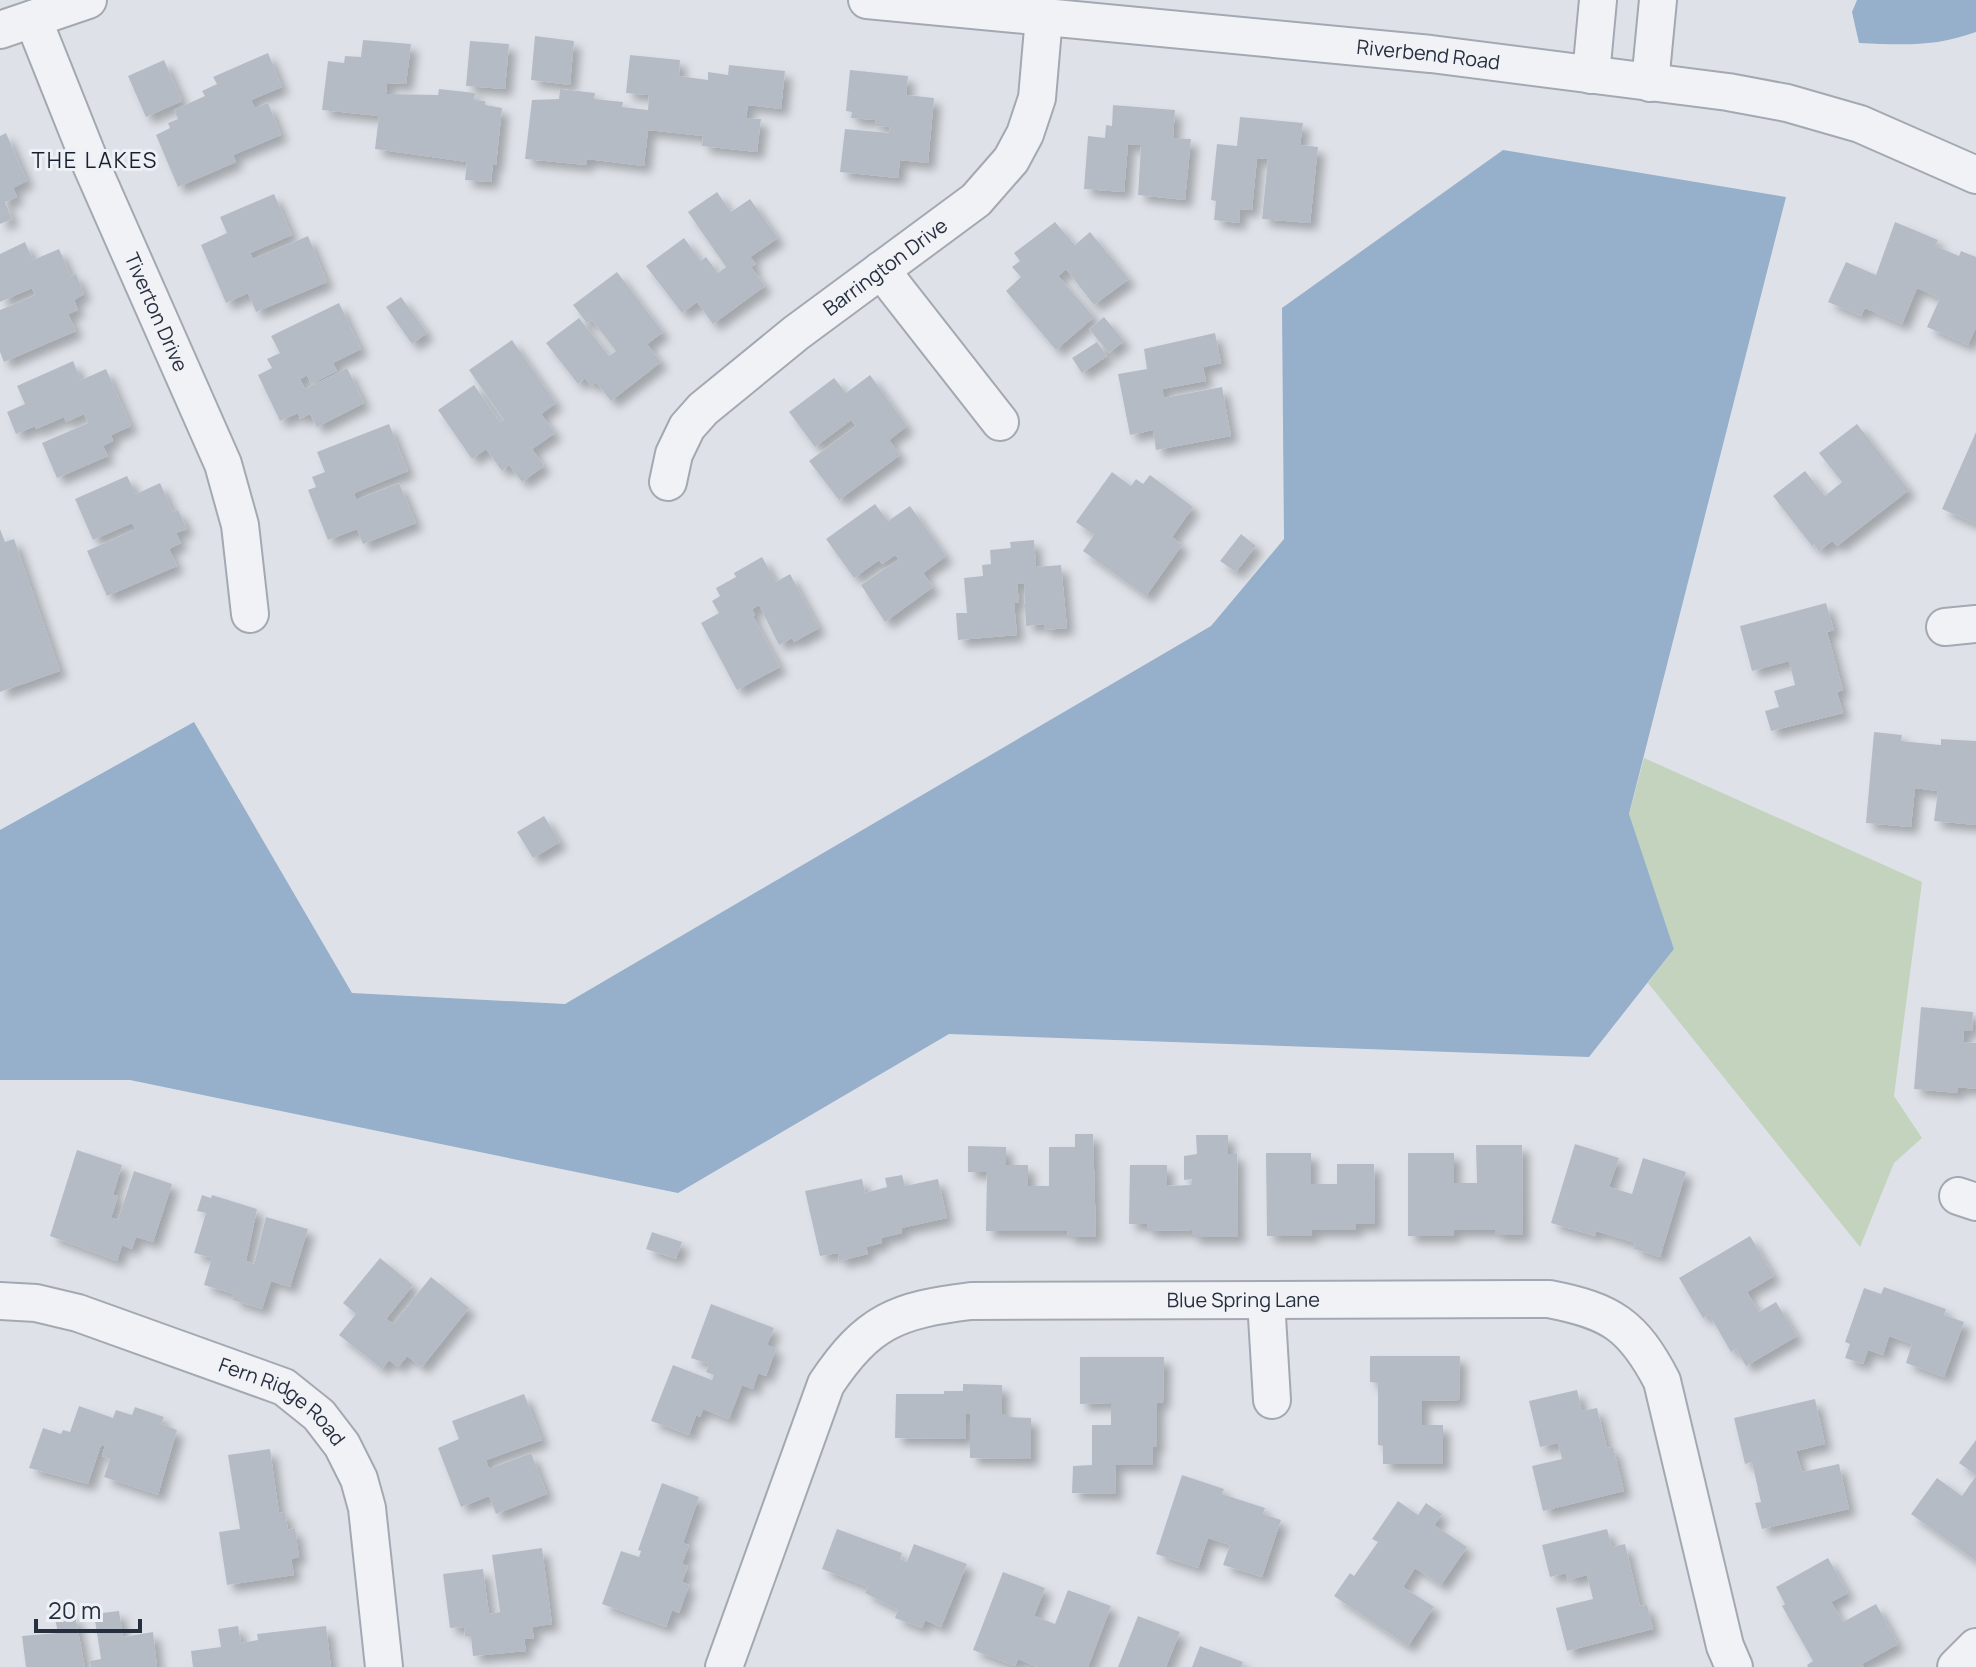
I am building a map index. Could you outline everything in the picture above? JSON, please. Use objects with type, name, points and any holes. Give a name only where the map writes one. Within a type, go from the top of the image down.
[{"type":"street","points":[[17,24],[88,0]]},
{"type":"street","name":"Riverbend Road","points":[[867,0],[1431,54],[1728,92],[1787,103],[1860,124],[1976,175]]},
{"type":"street","points":[[1591,75],[1598,0]]},
{"type":"street","points":[[1650,83],[1658,0]]},
{"type":"street","name":"Barrington Drive","points":[[668,482],[674,454],[687,427],[703,409],[796,333],[976,200],[1011,160],[1025,134],[1037,98],[1044,17]]},
{"type":"street","name":"Tiverton Drive","points":[[17,24],[92,167],[223,464],[240,525],[250,614]]},
{"type":"street","points":[[881,270],[1000,422]]},
{"type":"street","name":"Blue Spring Lane","points":[[724,1667],[826,1384],[846,1354],[873,1330],[898,1316],[925,1306],[971,1301],[1549,1299],[1587,1306],[1621,1325],[1648,1353],[1662,1381],[1725,1646],[1734,1667]]},
{"type":"street","points":[[1266,1300],[1272,1400]]},
{"type":"street","name":"Fern Ridge Road","points":[[0,1301],[36,1303],[93,1318],[284,1387],[319,1415],[342,1445],[359,1479],[367,1508],[384,1667]]},
{"type":"street","points":[[1956,1667],[1976,1647]]},
{"type":"green space","points":[[1644,758],[1922,882],[1894,1096],[1922,1138],[1894,1163],[1860,1247],[1648,983],[1674,949],[1629,815]]},
{"type":"water","points":[[1857,0],[1976,0],[1976,32],[1932,43],[1859,43],[1852,12]]},
{"type":"water","points":[[1503,150],[1786,197],[1629,814],[1674,949],[1589,1057],[949,1034],[678,1193],[130,1080],[0,1080],[0,830],[194,722],[352,993],[565,1004],[1211,626],[1284,539],[1282,308]]},
{"type":"building","points":[[535,36],[574,41],[570,85],[531,80]]},
{"type":"building","points":[[363,40],[411,44],[406,84],[387,83],[386,94],[438,95],[439,89],[475,93],[474,100],[502,108],[496,165],[493,164],[491,182],[465,180],[467,162],[375,149],[379,116],[322,110],[328,61],[344,63],[345,56],[361,57]]},
{"type":"building","points":[[470,41],[509,44],[505,89],[466,86]]},
{"type":"building","points":[[268,53],[282,87],[251,100],[255,108],[268,103],[281,135],[233,155],[236,162],[178,187],[156,135],[170,128],[168,123],[178,119],[174,110],[205,96],[202,91],[217,84],[213,77]]},
{"type":"building","points":[[630,55],[680,60],[679,76],[708,80],[708,72],[728,75],[729,65],[785,71],[781,109],[748,105],[746,118],[761,119],[757,152],[702,146],[703,136],[648,130],[644,166],[587,159],[587,165],[525,159],[532,100],[559,99],[560,89],[595,93],[594,99],[623,102],[622,107],[648,110],[649,95],[626,93]]},
{"type":"building","points":[[164,60],[182,101],[146,117],[128,76]]},
{"type":"building","points":[[850,70],[908,76],[906,95],[934,98],[928,163],[900,160],[898,178],[840,172],[845,129],[889,133],[890,127],[875,126],[876,120],[851,118],[852,112],[846,111]]},
{"type":"building","points":[[1113,105],[1175,110],[1173,138],[1191,139],[1185,200],[1138,195],[1141,145],[1128,144],[1124,192],[1084,189],[1088,136],[1105,138],[1106,125],[1112,126]]},
{"type":"building","points":[[1240,117],[1303,123],[1300,145],[1318,147],[1310,223],[1262,219],[1268,159],[1257,158],[1252,210],[1240,209],[1239,223],[1214,220],[1216,201],[1211,200],[1217,144],[1237,146]]},
{"type":"building","points":[[6,133],[27,181],[13,188],[17,197],[5,202],[12,219],[0,224],[0,136]]},
{"type":"building","points":[[717,192],[731,212],[750,199],[778,238],[750,257],[756,264],[751,267],[765,286],[713,324],[697,302],[682,313],[646,266],[684,238],[701,261],[706,257],[718,273],[726,267],[688,212]]},
{"type":"building","points":[[274,194],[292,235],[250,253],[253,259],[308,236],[327,282],[256,312],[248,293],[226,303],[201,245],[227,233],[220,217]]},
{"type":"building","points":[[1055,222],[1075,245],[1090,232],[1129,279],[1094,305],[1066,269],[1058,276],[1094,317],[1056,350],[1006,291],[1021,277],[1012,267],[1020,261],[1014,253]]},
{"type":"building","points":[[1895,222],[1938,240],[1935,246],[1959,256],[1961,251],[1976,257],[1976,327],[1968,345],[1927,327],[1940,298],[1917,288],[1902,324],[1865,308],[1861,316],[1828,302],[1846,262],[1876,275]]},
{"type":"building","points":[[25,242],[33,260],[59,249],[71,276],[76,274],[84,294],[74,300],[78,310],[68,314],[76,331],[4,362],[0,352],[0,310],[35,295],[32,288],[0,302],[0,254]]},
{"type":"building","points":[[617,272],[663,332],[647,344],[661,362],[611,401],[596,382],[591,386],[585,378],[578,384],[546,343],[579,318],[609,356],[616,351],[592,320],[587,323],[573,305]]},
{"type":"building","points":[[401,297],[427,333],[412,344],[386,307]]},
{"type":"building","points":[[339,303],[361,349],[333,363],[337,371],[311,384],[307,375],[300,379],[305,389],[347,368],[364,403],[317,427],[310,414],[300,419],[298,413],[280,421],[258,375],[272,368],[267,359],[280,353],[271,336]]},
{"type":"building","points":[[1104,317],[1124,341],[1109,353],[1089,329]]},
{"type":"building","points":[[1215,333],[1221,363],[1203,367],[1206,381],[1162,389],[1164,398],[1222,387],[1231,436],[1156,450],[1153,430],[1130,435],[1118,374],[1147,369],[1144,349]]},
{"type":"building","points":[[512,340],[556,403],[541,414],[555,433],[532,449],[544,466],[522,482],[509,465],[502,471],[486,449],[472,459],[438,410],[474,385],[500,422],[504,420],[469,370]]},
{"type":"building","points":[[1097,342],[1107,356],[1082,373],[1072,358]]},
{"type":"building","points":[[73,361],[81,380],[106,369],[131,426],[111,435],[113,441],[103,446],[108,456],[57,478],[42,443],[88,423],[84,414],[66,422],[64,417],[16,434],[7,412],[25,404],[17,386]]},
{"type":"building","points":[[870,375],[907,426],[889,440],[900,455],[839,500],[809,461],[856,426],[851,420],[815,447],[789,412],[834,378],[846,393]]},
{"type":"building","points":[[389,424],[408,471],[354,493],[356,500],[399,483],[416,523],[363,544],[357,529],[328,540],[308,490],[316,487],[312,477],[325,472],[317,452]]},
{"type":"building","points":[[1857,424],[1909,490],[1837,546],[1832,541],[1819,551],[1773,496],[1805,471],[1825,496],[1842,482],[1819,453]]},
{"type":"building","points":[[1976,432],[1976,524],[1942,509]]},
{"type":"building","points":[[1112,472],[1131,486],[1136,479],[1143,484],[1150,475],[1193,507],[1172,537],[1182,545],[1146,596],[1083,551],[1094,535],[1076,522]]},
{"type":"building","points":[[127,476],[136,494],[160,483],[173,512],[178,510],[187,529],[176,533],[181,543],[169,549],[177,566],[107,596],[87,551],[136,529],[132,523],[93,540],[75,499]]},
{"type":"building","points":[[875,504],[888,521],[910,506],[946,556],[923,573],[933,587],[885,622],[861,585],[899,559],[895,555],[882,564],[879,560],[854,578],[826,539]]},
{"type":"building","points":[[0,529],[5,542],[14,539],[60,671],[0,692]]},
{"type":"building","points":[[1241,534],[1256,546],[1236,572],[1220,561]]},
{"type":"building","points":[[1034,540],[1036,567],[1061,565],[1067,628],[1044,630],[1044,624],[1026,626],[1024,583],[1017,584],[1019,603],[1014,603],[1017,635],[958,640],[956,613],[967,613],[964,578],[983,576],[982,565],[991,564],[990,550],[1011,548],[1010,542]]},
{"type":"building","points":[[762,557],[776,582],[790,574],[819,628],[794,642],[792,638],[779,645],[759,605],[752,609],[780,667],[737,690],[701,623],[719,613],[712,601],[720,596],[716,588]]},
{"type":"building","points":[[1826,603],[1834,630],[1827,632],[1843,690],[1837,692],[1843,713],[1771,731],[1765,711],[1779,707],[1774,691],[1795,685],[1789,661],[1752,671],[1740,626]]},
{"type":"building","points":[[1874,732],[1902,735],[1901,741],[1941,745],[1941,739],[1976,741],[1976,825],[1934,821],[1938,791],[1915,788],[1911,827],[1866,823]]},
{"type":"building","points":[[544,816],[560,842],[533,858],[517,832]]},
{"type":"building","points":[[1921,1007],[1973,1012],[1972,1031],[1964,1031],[1963,1042],[1976,1043],[1976,1089],[1958,1087],[1958,1093],[1914,1089]]},
{"type":"building","points":[[1075,1134],[1093,1134],[1096,1237],[1067,1237],[1068,1231],[986,1231],[987,1172],[968,1172],[968,1146],[1006,1147],[1006,1165],[1028,1165],[1028,1186],[1049,1186],[1049,1147],[1075,1147]]},
{"type":"building","points":[[1196,1135],[1228,1135],[1228,1154],[1237,1154],[1238,1237],[1192,1237],[1192,1230],[1147,1231],[1147,1224],[1129,1224],[1130,1165],[1167,1165],[1167,1186],[1191,1185],[1192,1179],[1184,1180],[1184,1156],[1197,1154]]},
{"type":"building","points":[[1575,1144],[1619,1158],[1609,1187],[1632,1194],[1643,1158],[1686,1172],[1660,1257],[1634,1249],[1635,1243],[1623,1239],[1596,1231],[1595,1236],[1551,1223]]},
{"type":"building","points":[[1476,1145],[1522,1145],[1523,1235],[1495,1235],[1495,1230],[1453,1230],[1454,1236],[1408,1236],[1408,1153],[1454,1153],[1454,1183],[1477,1183]]},
{"type":"building","points":[[77,1150],[122,1165],[113,1195],[118,1196],[111,1218],[118,1220],[134,1171],[172,1184],[153,1242],[136,1237],[132,1249],[122,1245],[117,1261],[50,1236]]},
{"type":"building","points":[[1266,1153],[1311,1153],[1311,1184],[1337,1184],[1337,1164],[1374,1164],[1375,1224],[1356,1224],[1356,1230],[1312,1230],[1312,1236],[1267,1236]]},
{"type":"building","points":[[902,1175],[905,1186],[938,1179],[947,1218],[901,1228],[902,1233],[881,1238],[882,1243],[866,1247],[868,1254],[839,1261],[838,1253],[820,1256],[805,1191],[862,1179],[865,1193],[887,1187],[885,1178]]},
{"type":"building","points":[[202,1195],[211,1198],[212,1195],[257,1209],[246,1261],[254,1264],[266,1217],[308,1229],[290,1287],[271,1281],[262,1309],[233,1300],[234,1294],[204,1285],[212,1258],[194,1253],[206,1213],[197,1211]]},
{"type":"building","points":[[652,1232],[682,1242],[676,1259],[646,1249]]},
{"type":"building","points":[[1750,1236],[1774,1276],[1747,1292],[1759,1312],[1776,1302],[1797,1336],[1746,1366],[1736,1349],[1731,1352],[1709,1314],[1703,1318],[1679,1278]]},
{"type":"building","points":[[380,1258],[413,1285],[386,1319],[393,1324],[431,1277],[469,1308],[422,1367],[407,1356],[398,1367],[389,1360],[382,1369],[339,1335],[356,1314],[343,1303]]},
{"type":"building","points":[[1884,1287],[1946,1309],[1944,1315],[1964,1322],[1944,1377],[1906,1363],[1912,1344],[1889,1336],[1883,1355],[1868,1350],[1863,1364],[1845,1358],[1850,1344],[1845,1342],[1864,1288],[1881,1294]]},
{"type":"building","points":[[711,1304],[774,1328],[767,1345],[776,1349],[766,1376],[758,1373],[753,1389],[742,1385],[729,1419],[703,1409],[700,1417],[696,1415],[689,1435],[651,1421],[673,1365],[712,1380],[714,1375],[706,1372],[709,1364],[691,1358]]},
{"type":"building","points":[[1370,1356],[1460,1356],[1459,1400],[1422,1401],[1422,1425],[1443,1425],[1443,1464],[1383,1464],[1383,1446],[1378,1445],[1378,1383],[1370,1382]]},
{"type":"building","points":[[1080,1357],[1164,1357],[1163,1402],[1157,1403],[1157,1447],[1153,1447],[1153,1465],[1115,1465],[1116,1494],[1072,1493],[1073,1466],[1092,1465],[1092,1425],[1111,1425],[1111,1403],[1080,1404]]},
{"type":"building","points":[[963,1384],[1002,1385],[1002,1414],[1031,1418],[1031,1459],[970,1458],[970,1414],[966,1414],[966,1439],[895,1438],[896,1394],[944,1394],[944,1391],[963,1391]]},
{"type":"building","points":[[1577,1390],[1582,1411],[1597,1408],[1607,1448],[1613,1447],[1624,1491],[1543,1511],[1532,1466],[1562,1459],[1558,1443],[1540,1447],[1529,1401]]},
{"type":"building","points":[[524,1394],[542,1440],[486,1460],[489,1469],[531,1453],[547,1494],[496,1514],[489,1496],[461,1507],[438,1448],[459,1439],[452,1421]]},
{"type":"building","points":[[1815,1399],[1825,1444],[1796,1451],[1802,1472],[1839,1464],[1849,1509],[1762,1529],[1755,1503],[1761,1502],[1752,1462],[1745,1464],[1734,1418]]},
{"type":"building","points":[[79,1406],[113,1418],[116,1410],[132,1415],[135,1407],[164,1417],[161,1424],[177,1430],[158,1495],[104,1477],[110,1459],[102,1456],[105,1446],[101,1445],[88,1484],[29,1468],[43,1428],[61,1434],[63,1430],[70,1432]]},
{"type":"building","points":[[1976,1440],[1976,1475],[1959,1463]]},
{"type":"building","points":[[270,1449],[279,1513],[285,1512],[288,1530],[295,1528],[299,1557],[291,1559],[294,1575],[227,1585],[219,1532],[240,1529],[228,1455]]},
{"type":"building","points":[[1182,1475],[1224,1489],[1222,1494],[1265,1508],[1263,1514],[1281,1520],[1262,1577],[1223,1565],[1230,1545],[1208,1538],[1198,1568],[1156,1554]]},
{"type":"building","points":[[1976,1476],[1976,1561],[1911,1514],[1937,1478],[1962,1496]]},
{"type":"building","points":[[662,1483],[699,1497],[683,1543],[689,1545],[682,1564],[688,1566],[682,1582],[689,1585],[679,1613],[672,1610],[666,1627],[602,1604],[621,1551],[639,1557],[641,1551],[638,1550]]},
{"type":"building","points":[[1398,1501],[1418,1515],[1426,1503],[1442,1514],[1434,1525],[1467,1547],[1441,1585],[1415,1568],[1403,1587],[1434,1607],[1408,1646],[1334,1596],[1350,1573],[1354,1576],[1378,1542],[1372,1539]]},
{"type":"building","points":[[837,1529],[902,1553],[900,1559],[907,1562],[914,1544],[967,1564],[941,1627],[925,1620],[922,1628],[895,1618],[898,1610],[865,1593],[868,1587],[822,1569]]},
{"type":"building","points":[[1607,1529],[1612,1547],[1625,1544],[1640,1606],[1647,1605],[1653,1629],[1567,1651],[1556,1608],[1593,1599],[1587,1575],[1568,1580],[1566,1573],[1550,1577],[1542,1545]]},
{"type":"building","points":[[542,1548],[552,1624],[532,1627],[534,1638],[524,1639],[526,1651],[473,1656],[471,1636],[465,1636],[464,1627],[450,1628],[443,1574],[483,1569],[489,1614],[500,1612],[492,1555]]},
{"type":"building","points":[[1828,1558],[1848,1593],[1831,1602],[1843,1622],[1876,1604],[1898,1644],[1862,1664],[1864,1667],[1808,1667],[1813,1661],[1782,1606],[1785,1604],[1776,1587]]},
{"type":"building","points":[[1003,1572],[1045,1588],[1034,1616],[1055,1624],[1068,1590],[1111,1606],[1088,1667],[1038,1667],[1018,1659],[1015,1666],[973,1650]]},
{"type":"building","points":[[119,1611],[123,1637],[153,1632],[157,1667],[91,1667],[90,1661],[101,1659],[94,1614]]},
{"type":"building","points":[[75,1616],[85,1667],[26,1667],[22,1636],[58,1633],[55,1618]]},
{"type":"building","points":[[1138,1616],[1180,1632],[1166,1667],[1118,1667]]},
{"type":"building","points":[[238,1626],[241,1643],[258,1640],[257,1634],[326,1626],[331,1667],[193,1667],[191,1651],[221,1647],[218,1629]]},
{"type":"building","points":[[1200,1646],[1243,1662],[1241,1667],[1192,1667]]},
{"type":"district","name":"THE LAKES","points":[[95,160]]}]
